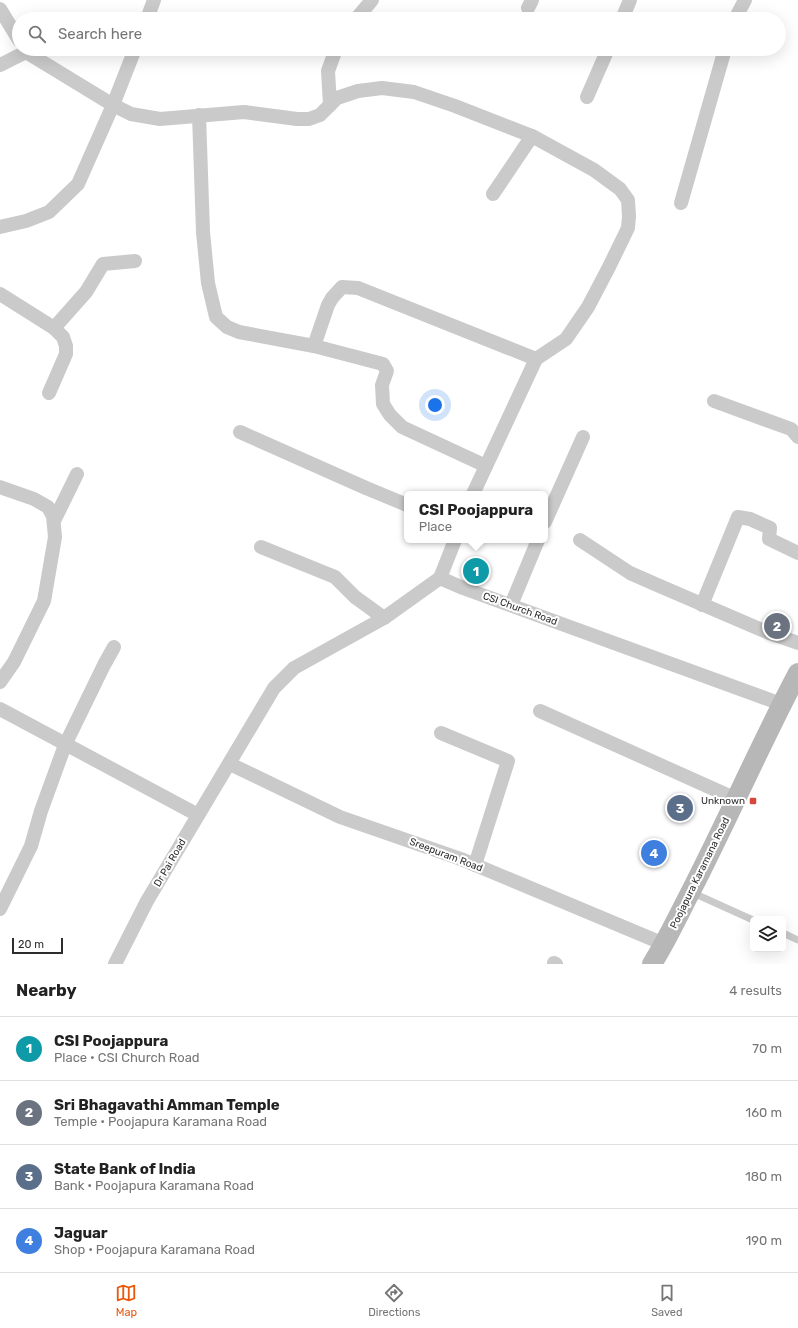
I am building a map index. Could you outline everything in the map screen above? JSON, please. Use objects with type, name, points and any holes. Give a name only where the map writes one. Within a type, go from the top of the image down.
[{"type":"main road","name":"Poojapura Karamana Road","points":[[652,964],[691,892],[781,704],[798,673]]},
{"type":"street","points":[[150,12],[154,0]]},
{"type":"street","points":[[362,12],[372,0]]},
{"type":"street","points":[[625,12],[630,0]]},
{"type":"street","points":[[739,12],[745,0]]},
{"type":"street","points":[[0,9],[12,29]]},
{"type":"street","points":[[0,65],[16,56]]},
{"type":"street","points":[[35,56],[113,105],[131,114],[160,119],[244,112],[296,119],[309,119],[320,115],[337,98],[358,91],[382,88],[414,92],[455,106],[532,136],[594,170],[620,189],[628,200],[628,228],[588,307],[577,325],[566,339],[536,359],[474,491]]},
{"type":"street","points":[[0,227],[26,221],[49,212],[78,184],[113,105],[132,56]]},
{"type":"street","points":[[330,105],[328,71],[333,56]]},
{"type":"street","points":[[587,97],[605,56]]},
{"type":"street","points":[[680,203],[723,56]]},
{"type":"street","points":[[199,115],[203,232],[208,283],[216,317],[226,327],[239,332],[314,346],[383,364],[386,371],[382,385],[383,404],[390,415],[402,427],[486,466]]},
{"type":"street","points":[[493,194],[532,136]]},
{"type":"street","points":[[54,328],[86,292],[103,264],[135,261]]},
{"type":"street","points":[[314,346],[325,312],[332,298],[342,287],[358,288],[536,359]]},
{"type":"street","points":[[0,294],[54,328],[63,337],[66,346],[66,354],[49,393]]},
{"type":"street","points":[[714,401],[791,429],[798,437]]},
{"type":"street","points":[[240,432],[404,504]]},
{"type":"street","points":[[548,515],[583,437]]},
{"type":"street","points":[[54,521],[77,474]]},
{"type":"street","points":[[0,487],[28,497],[48,507],[53,516],[55,537],[44,601],[14,662],[0,682]]},
{"type":"street","points":[[702,605],[738,517],[750,519],[770,528],[769,539],[798,553]]},
{"type":"street","points":[[580,540],[630,573],[769,633],[798,643]]},
{"type":"street","points":[[230,764],[274,688],[294,668],[384,618],[440,578],[454,543]]},
{"type":"street","points":[[511,605],[537,543]]},
{"type":"street","points":[[261,547],[334,577],[354,597],[384,618]]},
{"type":"street","name":"CSI Church Road","points":[[440,578],[463,588],[781,704]]},
{"type":"street","points":[[0,909],[31,846],[41,811],[65,745],[114,646]]},
{"type":"street","points":[[0,709],[198,815]]},
{"type":"street","points":[[540,711],[736,799]]},
{"type":"street","points":[[441,733],[508,761],[475,865]]},
{"type":"street","name":"Dr Pai Road","points":[[115,964],[147,901],[230,764]]},
{"type":"street","name":"Sreepuram Road","points":[[230,764],[340,817],[461,859],[664,944]]},
{"type":"lane","points":[[691,892],[750,919]]},
{"type":"lane","points":[[786,934],[798,940]]},
{"type":"place","name":"CSI Poojappura","points":[[476,571]]},
{"type":"place","name":"Sri Bhagavathi Amman Temple","points":[[777,626]]},
{"type":"place","name":"Unknown","points":[[753,801]]},
{"type":"place","name":"State Bank of India","points":[[680,808]]},
{"type":"place","name":"Jaguar","points":[[654,853]]}]
